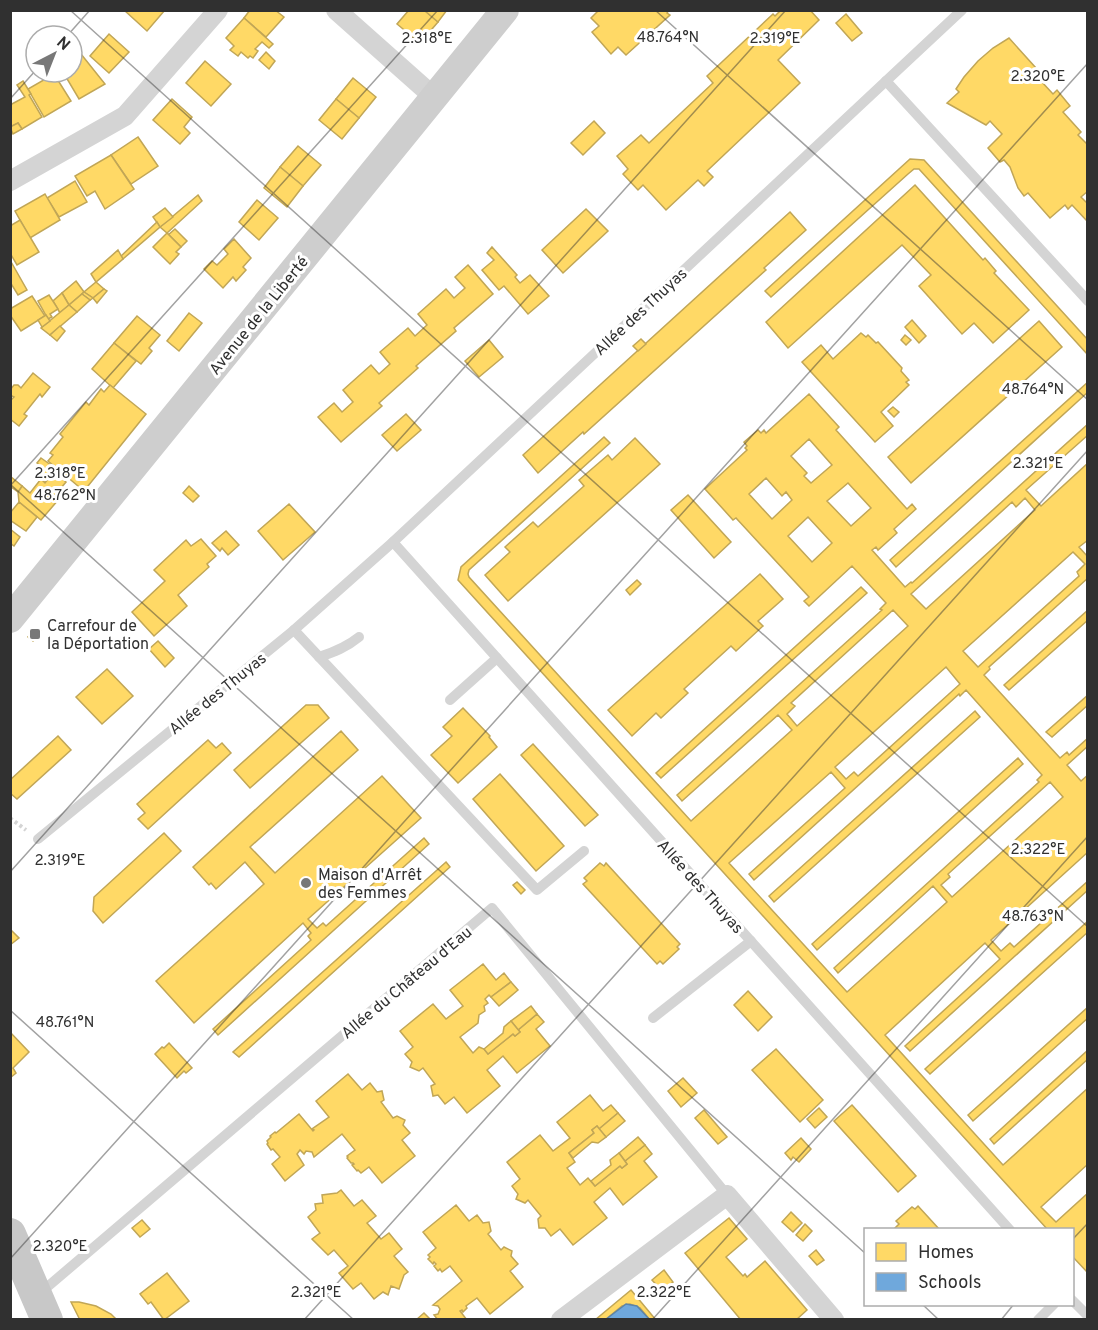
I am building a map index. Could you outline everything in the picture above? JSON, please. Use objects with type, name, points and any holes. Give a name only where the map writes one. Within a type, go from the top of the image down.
[{"type":"main road","name":"Avenue de la Liberté","points":[[10,619],[505,10]]},
{"type":"main road","points":[[10,1234],[42,1307]]},
{"type":"street","points":[[10,181],[125,116],[218,10]]},
{"type":"street","points":[[336,10],[435,98]]},
{"type":"street","points":[[561,1320],[727,1195],[834,1320]]},
{"type":"lane","name":"Allée des Thuyas","points":[[38,839],[294,630],[393,542],[962,10]]},
{"type":"lane","points":[[886,81],[1088,301]]},
{"type":"lane","name":"Allée des Thuyas","points":[[393,542],[1008,1228]]},
{"type":"lane","points":[[294,630],[537,890],[584,851]]},
{"type":"lane","points":[[319,657],[340,649],[359,637]]},
{"type":"lane","points":[[450,700],[497,658]]},
{"type":"lane","name":"Allée du Château d'Eau","points":[[42,1307],[492,908],[727,1195]]},
{"type":"lane","points":[[652,1018],[751,941]]},
{"type":"lane","points":[[1074,1302],[1088,1316]]},
{"type":"lane","points":[[1038,1320],[1053,1306]]},
{"type":"building: Homes","points":[[124,10],[165,10],[147,31]]},
{"type":"building: Homes","points":[[250,10],[275,10],[284,17],[266,37],[244,18]]},
{"type":"building: Homes","points":[[409,10],[424,10],[438,22],[420,43],[397,24]]},
{"type":"building: Homes","points":[[424,10],[447,10],[438,22]]},
{"type":"building: Homes","points":[[599,10],[669,10],[667,13],[670,15],[626,55],[618,47],[611,54],[592,32],[599,26],[591,18]]},
{"type":"building: Homes","points":[[781,10],[810,10],[819,20],[778,60],[800,83],[707,171],[713,177],[704,186],[698,180],[666,210],[643,185],[638,190],[623,174],[628,169],[617,156],[641,135],[649,143],[713,83],[707,76],[773,14],[775,16]]},
{"type":"building: Homes","points":[[846,14],[862,33],[852,41],[836,23]]},
{"type":"building: Homes","points":[[244,18],[273,44],[269,48],[262,42],[255,49],[258,51],[253,58],[250,56],[248,58],[241,52],[238,56],[230,50],[234,46],[226,38]]},
{"type":"building: Homes","points":[[109,34],[129,52],[109,73],[90,56]]},
{"type":"building: Homes","points":[[1009,38],[1045,78],[1041,81],[1053,94],[1057,90],[1070,106],[1063,112],[1081,132],[1078,135],[1088,145],[1088,191],[1081,197],[1088,204],[1088,222],[1072,205],[1068,209],[1065,205],[1050,218],[1028,193],[1024,196],[1018,188],[1010,167],[1004,160],[1000,162],[988,148],[1002,134],[990,121],[986,125],[947,103],[959,92],[956,89],[978,61]]},
{"type":"building: Homes","points":[[266,52],[275,61],[269,69],[259,60]]},
{"type":"building: Homes","points":[[84,58],[105,84],[79,99],[70,84],[84,84]]},
{"type":"building: Homes","points":[[205,61],[231,84],[211,106],[186,83]]},
{"type":"building: Homes","points":[[353,78],[376,97],[359,118],[336,99]]},
{"type":"building: Homes","points":[[23,81],[42,117],[22,129],[18,123],[10,127],[10,105],[25,97],[17,85]]},
{"type":"building: Homes","points":[[37,84],[60,84],[71,101],[44,117],[28,89]]},
{"type":"building: Homes","points":[[172,99],[192,117],[184,127],[190,133],[180,144],[153,120]]},
{"type":"building: Homes","points":[[336,99],[359,118],[342,139],[319,120]]},
{"type":"building: Homes","points":[[594,121],[605,133],[583,155],[571,143]]},
{"type":"building: Homes","points":[[18,123],[22,129],[13,134],[10,127]]},
{"type":"building: Homes","points":[[138,137],[158,166],[131,184],[111,155]]},
{"type":"building: Homes","points":[[298,146],[321,165],[303,186],[280,167]]},
{"type":"building: Homes","points":[[111,155],[134,189],[105,209],[95,191],[87,196],[75,176]]},
{"type":"building: Homes","points":[[910,159],[924,160],[1088,340],[1088,355],[919,169],[914,169],[908,174],[771,297],[765,291]]},
{"type":"building: Homes","points":[[280,167],[303,186],[287,207],[264,188]]},
{"type":"building: Homes","points":[[75,181],[87,202],[59,217],[47,198]]},
{"type":"building: Homes","points":[[915,185],[983,260],[985,258],[996,271],[994,273],[1029,310],[993,343],[974,323],[962,334],[919,286],[931,275],[902,245],[788,348],[766,322]]},
{"type":"building: Homes","points":[[45,194],[60,220],[30,238],[15,211]]},
{"type":"building: Homes","points":[[198,195],[202,201],[167,233],[160,227]]},
{"type":"building: Homes","points":[[257,200],[278,218],[259,240],[239,222]]},
{"type":"building: Homes","points":[[165,208],[173,217],[160,227],[153,217]]},
{"type":"building: Homes","points":[[586,209],[608,231],[563,273],[542,250]]},
{"type":"building: Homes","points":[[790,212],[806,230],[764,268],[766,270],[538,473],[523,455]]},
{"type":"building: Homes","points":[[20,220],[39,252],[17,265],[10,253],[10,226]]},
{"type":"building: Homes","points":[[157,222],[160,227],[123,259],[121,256]]},
{"type":"building: Homes","points":[[175,229],[187,241],[181,247],[169,235]]},
{"type":"building: Homes","points":[[167,233],[181,247],[176,252],[179,254],[170,264],[153,247]]},
{"type":"building: Homes","points":[[234,239],[251,258],[243,267],[246,270],[236,281],[233,277],[223,288],[204,269],[212,261],[217,265],[228,254],[224,249]]},
{"type":"building: Homes","points":[[492,247],[517,275],[515,277],[520,283],[530,275],[549,296],[528,314],[504,286],[499,290],[482,270],[494,260],[487,253]]},
{"type":"building: Homes","points":[[118,250],[123,259],[96,282],[91,274]]},
{"type":"building: Homes","points":[[10,260],[27,290],[18,295],[10,282]]},
{"type":"building: Homes","points":[[468,265],[493,294],[454,328],[456,331],[379,403],[382,406],[341,442],[318,417],[334,403],[342,412],[353,402],[343,390],[371,365],[379,374],[390,364],[380,352],[408,328],[415,336],[427,325],[418,314],[446,289],[454,298],[465,288],[455,277]]},
{"type":"building: Homes","points":[[76,281],[84,292],[69,305],[62,293]]},
{"type":"building: Homes","points":[[96,282],[104,289],[93,298],[84,292]]},
{"type":"building: Homes","points":[[104,289],[107,291],[97,303],[93,298]]},
{"type":"building: Homes","points":[[84,292],[93,298],[90,300],[82,294]]},
{"type":"building: Homes","points":[[62,293],[69,305],[60,313],[53,301]]},
{"type":"building: Homes","points":[[82,294],[90,300],[77,312],[69,305]]},
{"type":"building: Homes","points":[[49,295],[58,309],[50,314],[52,317],[48,319],[38,301]]},
{"type":"building: Homes","points":[[32,296],[45,316],[21,331],[10,315],[10,309]]},
{"type":"building: Homes","points":[[69,305],[77,312],[50,335],[41,328]]},
{"type":"building: Homes","points":[[189,313],[202,323],[179,351],[167,341]]},
{"type":"building: Homes","points":[[46,315],[50,321],[42,327],[38,320]]},
{"type":"building: Homes","points":[[137,316],[160,335],[149,348],[152,351],[141,364],[114,343]]},
{"type":"building: Homes","points":[[912,320],[926,336],[919,343],[905,327]]},
{"type":"building: Homes","points":[[1039,321],[1062,347],[911,483],[888,457]]},
{"type":"building: Homes","points":[[60,326],[65,331],[57,341],[50,335]]},
{"type":"building: Homes","points":[[861,333],[866,337],[868,335],[876,343],[878,342],[902,368],[901,371],[909,380],[906,382],[909,385],[881,412],[893,426],[875,442],[802,362],[821,345],[833,359]]},
{"type":"building: Homes","points":[[905,335],[911,340],[906,345],[901,340]]},
{"type":"building: Homes","points":[[641,339],[646,344],[638,351],[633,346]]},
{"type":"building: Homes","points":[[489,340],[503,357],[479,377],[465,361]]},
{"type":"building: Homes","points":[[114,343],[136,361],[113,388],[92,369]]},
{"type":"building: Homes","points":[[33,373],[50,387],[42,397],[40,394],[24,414],[27,416],[19,426],[10,419],[10,401],[14,397],[10,395],[10,390],[14,385],[21,388]]},
{"type":"building: Homes","points":[[1088,382],[1088,392],[896,567],[890,560]]},
{"type":"building: Homes","points":[[110,385],[146,414],[84,491],[48,461],[53,455],[50,453],[63,437],[60,434],[86,402],[89,405],[101,389],[104,392]]},
{"type":"building: Homes","points":[[809,394],[839,427],[836,430],[907,509],[912,504],[916,509],[894,529],[897,533],[878,550],[876,547],[872,550],[905,587],[1088,424],[1088,435],[1026,490],[1041,506],[1088,463],[1088,540],[1079,547],[1088,557],[1088,578],[989,667],[990,669],[984,675],[1060,758],[1067,752],[1069,755],[1088,738],[1088,746],[1067,765],[1081,781],[1088,775],[1088,852],[991,940],[1001,951],[1010,943],[1014,947],[1088,881],[1088,890],[910,1051],[905,1046],[1000,959],[985,943],[885,1035],[1003,1165],[1088,1088],[1088,1164],[1041,1207],[1056,1222],[1088,1193],[1088,1273],[1074,1258],[1074,1228],[1046,1228],[458,580],[461,567],[604,437],[610,443],[469,570],[468,574],[691,821],[792,730],[778,715],[682,801],[677,795],[882,610],[880,609],[886,603],[852,566],[809,606],[804,601],[809,597],[736,518],[733,520],[705,489],[747,450],[744,442],[758,430],[761,433],[764,430],[766,433]],"holes":[[[809,439],[832,465],[811,483],[804,476],[807,473],[791,456]],[[766,478],[782,496],[786,492],[792,500],[772,519],[749,494]],[[848,483],[871,508],[851,526],[827,501]],[[1025,498],[1035,510],[926,609],[911,594],[1012,502],[1016,507]],[[808,517],[832,543],[812,562],[788,536]],[[1073,552],[1085,564],[1077,572],[1079,576],[978,667],[963,651]],[[893,610],[908,626],[797,726],[787,714],[795,706],[791,703]],[[946,667],[960,684],[858,776],[854,772],[846,779],[835,767]],[[966,690],[1042,775],[1037,780],[1039,782],[834,968],[838,973],[933,886],[947,902],[847,992],[729,863],[831,772],[845,788],[749,874],[754,880],[959,694],[960,696]],[[1050,782],[1063,797],[952,897],[941,885],[950,877],[948,874]]]},
{"type":"building: Homes","points":[[893,407],[899,412],[894,417],[888,411]]},
{"type":"building: Homes","points":[[406,414],[421,430],[397,451],[382,435]]},
{"type":"building: Homes","points":[[635,438],[660,464],[508,601],[485,575],[510,552],[505,547],[533,522],[538,527],[584,486],[579,480],[608,455],[612,460]]},
{"type":"building: Homes","points":[[41,458],[58,470],[45,483],[39,477],[45,470],[37,463]]},
{"type":"building: Homes","points":[[54,472],[66,482],[55,495],[59,499],[41,520],[19,502],[18,492],[22,486],[30,493],[41,479],[45,483]]},
{"type":"building: Homes","points":[[10,476],[22,486],[18,492],[10,486]]},
{"type":"building: Homes","points":[[189,486],[199,496],[193,502],[183,493]]},
{"type":"building: Homes","points":[[688,495],[731,542],[714,558],[671,510]]},
{"type":"building: Homes","points":[[19,502],[37,517],[26,531],[10,520],[10,513]]},
{"type":"building: Homes","points":[[289,504],[315,532],[283,560],[258,531]]},
{"type":"building: Homes","points":[[10,529],[20,537],[14,546],[10,543]]},
{"type":"building: Homes","points":[[226,531],[239,545],[228,555],[222,548],[220,551],[212,543]]},
{"type":"building: Homes","points":[[201,539],[216,556],[207,564],[209,567],[178,595],[187,606],[154,636],[132,612],[165,581],[154,570],[186,540],[191,546]]},
{"type":"building: Homes","points":[[760,574],[783,599],[758,621],[763,626],[736,651],[731,646],[684,689],[688,693],[661,718],[656,713],[632,736],[608,710]]},
{"type":"building: Homes","points":[[637,580],[641,584],[630,595],[626,590]]},
{"type":"building: Homes","points":[[861,587],[867,593],[661,778],[656,773]]},
{"type":"building: Homes","points":[[1088,610],[1088,620],[1009,690],[1004,685]]},
{"type":"building: Homes","points":[[36,628],[41,631],[33,641],[28,637]]},
{"type":"building: Homes","points":[[158,641],[174,658],[165,667],[149,649]]},
{"type":"building: Homes","points":[[107,669],[133,696],[102,724],[76,697]]},
{"type":"building: Homes","points":[[1088,695],[1088,705],[1052,737],[1046,732]]},
{"type":"building: Homes","points":[[306,705],[318,705],[329,718],[250,788],[234,770]]},
{"type":"building: Homes","points":[[463,708],[490,736],[497,747],[458,783],[431,755],[452,736],[443,727]]},
{"type":"building: Homes","points":[[975,711],[980,717],[774,902],[769,896]]},
{"type":"building: Homes","name":"Maison d'Arrêt des Femmes","points":[[341,731],[358,750],[250,847],[275,873],[382,776],[421,818],[308,919],[317,928],[323,923],[326,926],[424,838],[429,844],[218,1035],[213,1029],[311,940],[308,936],[311,933],[303,923],[194,1023],[156,981],[264,884],[245,862],[216,889],[211,883],[209,885],[193,867]]},
{"type":"building: Homes","points":[[58,736],[71,750],[17,799],[10,793],[10,780]]},
{"type":"building: Homes","points":[[208,740],[216,748],[222,743],[231,753],[148,829],[138,819],[145,813],[137,804]]},
{"type":"building: Homes","points":[[533,744],[598,815],[585,826],[521,755]]},
{"type":"building: Homes","points":[[1018,758],[1023,764],[817,950],[812,944]]},
{"type":"building: Homes","points":[[500,774],[564,846],[536,871],[473,799]]},
{"type":"building: Homes","points":[[164,833],[181,851],[103,923],[93,911],[94,897]]},
{"type":"building: Homes","points":[[446,862],[450,867],[239,1057],[233,1052]]},
{"type":"building: Homes","points":[[600,863],[604,866],[606,863],[680,944],[677,947],[679,949],[663,964],[660,961],[657,964],[583,884],[587,881],[584,878]]},
{"type":"building: Homes","points":[[517,882],[525,890],[521,894],[513,885]]},
{"type":"building: Homes","points":[[1088,921],[1088,932],[930,1074],[925,1069]]},
{"type":"building: Homes","points":[[10,929],[19,938],[10,945]]},
{"type":"building: Homes","points":[[483,964],[496,980],[504,973],[511,982],[485,999],[488,1003],[484,1006],[485,1011],[479,1015],[478,1023],[460,1037],[473,1053],[479,1047],[488,1054],[513,1034],[515,1036],[520,1032],[518,1030],[537,1014],[544,1022],[536,1029],[550,1046],[517,1073],[503,1056],[487,1070],[500,1086],[467,1113],[454,1097],[445,1104],[438,1095],[433,1096],[431,1086],[435,1084],[423,1068],[419,1071],[410,1067],[412,1062],[405,1054],[413,1047],[400,1031],[433,1004],[446,1019],[463,1006],[450,990]]},
{"type":"building: Homes","points":[[511,982],[518,990],[499,1006],[491,997]]},
{"type":"building: Homes","points":[[748,991],[772,1017],[758,1031],[734,1005]]},
{"type":"building: Homes","points":[[531,1006],[537,1014],[518,1030],[511,1021]]},
{"type":"building: Homes","points":[[1088,1007],[1088,1018],[973,1121],[968,1115]]},
{"type":"building: Homes","points":[[511,1021],[520,1032],[515,1036],[513,1034],[488,1054],[484,1049],[503,1033],[504,1027]]},
{"type":"building: Homes","points":[[10,1032],[29,1052],[13,1068],[16,1073],[10,1078]]},
{"type":"building: Homes","points":[[169,1043],[192,1068],[186,1073],[184,1071],[177,1078],[155,1054]]},
{"type":"building: Homes","points":[[776,1049],[823,1100],[800,1122],[752,1070]]},
{"type":"building: Homes","points":[[1088,1050],[1088,1059],[994,1144],[990,1139]]},
{"type":"building: Homes","points":[[348,1074],[362,1090],[370,1083],[377,1092],[382,1091],[384,1100],[381,1102],[393,1118],[397,1116],[405,1120],[403,1125],[410,1133],[402,1140],[415,1156],[382,1183],[369,1167],[361,1173],[352,1165],[354,1164],[347,1156],[355,1150],[342,1134],[314,1157],[312,1152],[306,1151],[304,1154],[300,1150],[297,1154],[304,1165],[285,1181],[272,1164],[280,1157],[273,1149],[271,1150],[267,1141],[270,1136],[299,1114],[313,1131],[312,1129],[329,1117],[316,1101]]},
{"type":"building: Homes","points":[[683,1078],[697,1093],[681,1107],[668,1091]]},
{"type":"building: Homes","points":[[590,1095],[603,1111],[611,1105],[618,1113],[599,1129],[597,1126],[592,1130],[594,1133],[569,1153],[575,1162],[567,1168],[580,1185],[588,1178],[595,1186],[620,1166],[622,1168],[627,1164],[625,1161],[645,1145],[652,1154],[644,1161],[657,1177],[623,1205],[610,1188],[594,1202],[607,1218],[573,1245],[560,1229],[551,1236],[545,1228],[539,1228],[538,1219],[541,1216],[528,1200],[525,1203],[516,1199],[518,1194],[512,1186],[520,1179],[507,1162],[540,1135],[553,1151],[570,1138],[557,1122]]},
{"type":"building: Homes","points":[[852,1105],[916,1176],[898,1192],[834,1121]]},
{"type":"building: Homes","points":[[819,1108],[827,1117],[815,1128],[807,1119]]},
{"type":"building: Homes","points":[[704,1110],[727,1137],[718,1144],[695,1118]]},
{"type":"building: Homes","points":[[618,1113],[625,1121],[606,1137],[599,1129]]},
{"type":"building: Homes","points":[[597,1126],[606,1137],[598,1143],[592,1142],[573,1158],[569,1153],[594,1133],[592,1130]]},
{"type":"building: Homes","points":[[638,1137],[645,1145],[625,1161],[619,1153]]},
{"type":"building: Homes","points":[[801,1138],[811,1149],[799,1162],[793,1157],[791,1160],[785,1153]]},
{"type":"building: Homes","points":[[619,1153],[627,1164],[622,1168],[620,1166],[595,1186],[591,1181],[611,1165],[610,1160]]},
{"type":"building: Homes","points":[[341,1190],[354,1206],[362,1200],[376,1216],[367,1223],[381,1239],[389,1233],[402,1249],[394,1256],[408,1272],[404,1275],[399,1289],[391,1286],[388,1295],[383,1292],[374,1299],[361,1283],[353,1289],[339,1273],[348,1266],[334,1250],[328,1255],[312,1239],[320,1233],[308,1217],[316,1210],[315,1204],[323,1203],[322,1195],[337,1193]]},
{"type":"building: Homes","points":[[456,1205],[469,1221],[477,1215],[483,1223],[489,1222],[491,1231],[488,1234],[501,1250],[504,1247],[512,1251],[511,1256],[518,1264],[510,1271],[523,1287],[490,1314],[477,1298],[466,1306],[463,1312],[460,1311],[467,1320],[438,1320],[434,1315],[438,1314],[440,1309],[433,1305],[462,1281],[450,1266],[442,1272],[440,1269],[438,1271],[434,1266],[436,1264],[428,1259],[430,1257],[428,1255],[436,1248],[423,1232]]},
{"type":"building: Homes","points":[[918,1206],[938,1228],[895,1228],[899,1224],[896,1221],[912,1207],[915,1209]]},
{"type":"building: Homes","points":[[791,1212],[802,1223],[793,1232],[782,1222]]},
{"type":"building: Homes","points":[[729,1218],[747,1239],[726,1257],[743,1276],[745,1274],[747,1277],[765,1261],[807,1310],[796,1320],[741,1320],[685,1253]]},
{"type":"building: Homes","points":[[142,1220],[150,1229],[140,1237],[132,1228]]},
{"type":"building: Homes","points":[[805,1224],[812,1231],[803,1241],[796,1235]]},
{"type":"building: Homes","points":[[816,1250],[824,1260],[817,1265],[809,1256]]},
{"type":"building: Homes","points":[[664,1270],[673,1282],[662,1291],[652,1280]]},
{"type":"building: Homes","points":[[167,1273],[189,1301],[164,1320],[151,1302],[148,1304],[140,1294]]},
{"type":"building: Homes","points":[[631,1290],[656,1320],[650,1320],[640,1308],[630,1304],[622,1306],[605,1320],[595,1320]]},
{"type":"building: Homes","points":[[71,1302],[96,1306],[117,1320],[80,1320]]},
{"type":"building: Homes","points":[[424,1313],[431,1320],[416,1320]]},
{"type":"building: Schools","points":[[626,1304],[637,1306],[650,1320],[605,1320]]},
{"type":"place","name":"Carrefour de la Déportation","points":[[35,634]]},
{"type":"place","name":"Maison d'Arrêt des Femmes","points":[[306,883]]}]
